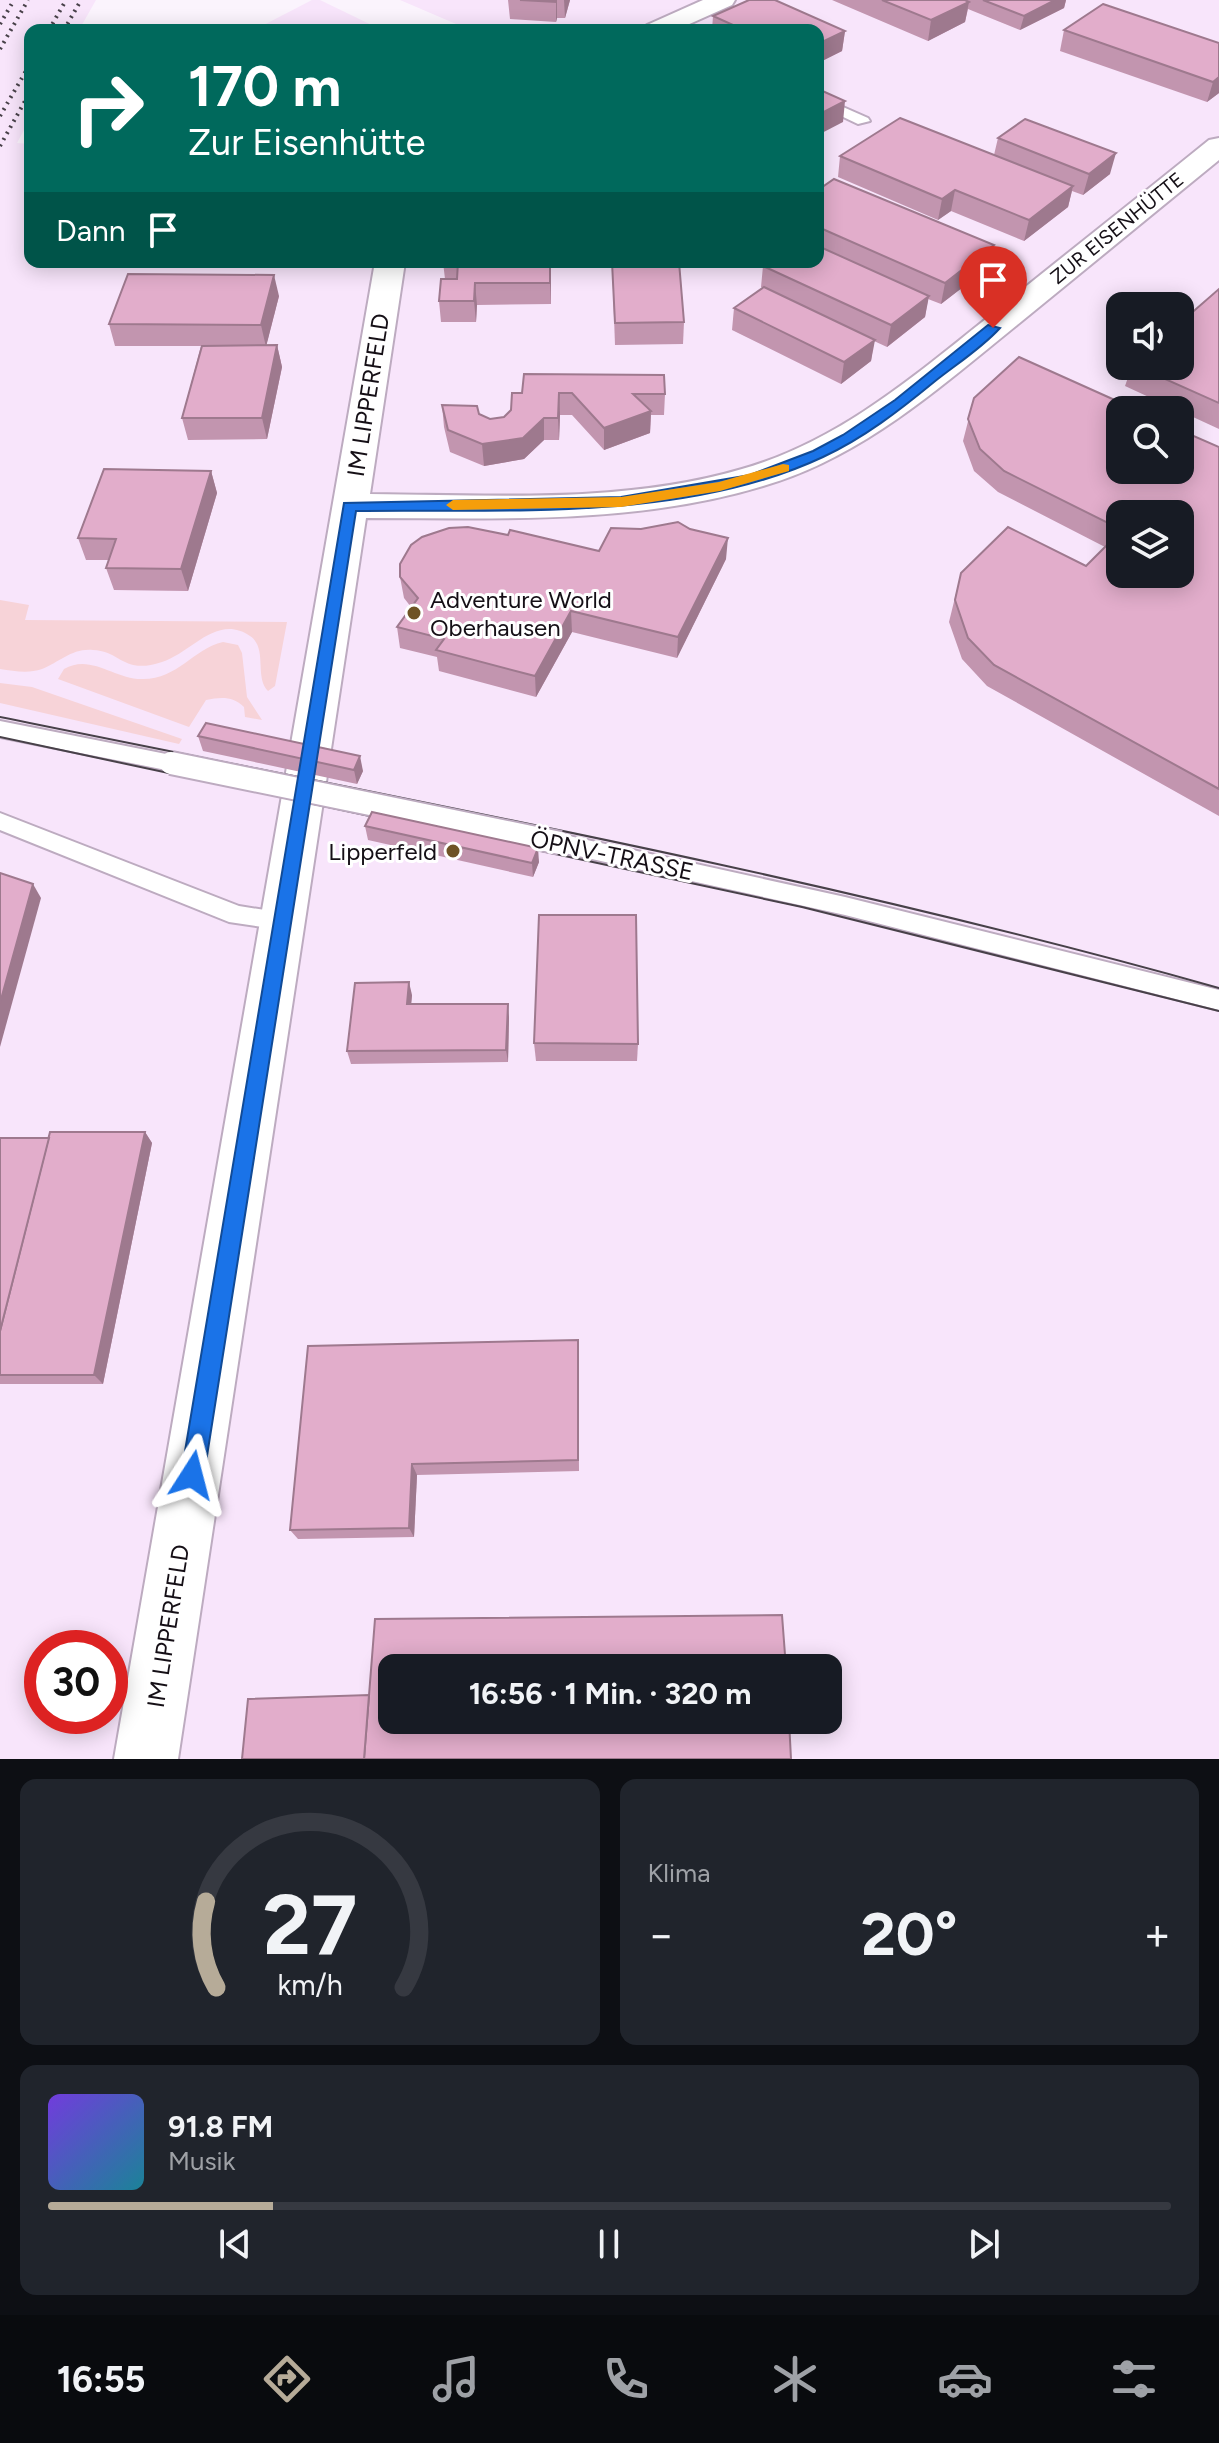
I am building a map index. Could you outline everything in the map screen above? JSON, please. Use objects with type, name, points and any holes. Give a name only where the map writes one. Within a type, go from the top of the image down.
[{"type":"street","points":[[674,24],[723,0]]},
{"type":"street","name":"ZUR EISENHÜTTE","points":[[350,506],[621,502],[720,487],[753,479],[806,459],[848,438],[900,403],[1219,146]]},
{"type":"street","name":"IM LIPPERFELD","points":[[146,1759],[389,268]]},
{"type":"lane","points":[[824,103],[863,121]]},
{"type":"lane","name":"ÖPNV-TRASSE","points":[[0,729],[560,843],[845,906],[1219,1000]]},
{"type":"lane","points":[[0,821],[237,915],[282,921]]},
{"type":"shaded area","points":[[0,0],[96,0],[82,24],[24,24],[24,130],[17,143],[24,144],[24,268],[824,268],[824,24],[456,24],[400,0],[1219,0],[1219,1759],[0,1759]]},
{"type":"shaded area","points":[[312,0],[320,0],[370,24],[266,24]]},
{"type":"shaded area","points":[[0,600],[29,605],[25,620],[287,622],[275,686],[268,691],[264,685],[255,641],[238,630],[226,629],[204,637],[173,657],[149,665],[130,664],[102,651],[86,650],[72,653],[37,671],[0,669]]},
{"type":"shaded area","points":[[223,642],[238,645],[242,653],[247,697],[262,720],[245,717],[244,707],[236,701],[217,698],[206,700],[189,727],[58,679],[64,669],[84,664],[133,678],[155,678]]},
{"type":"shaded area","points":[[0,683],[32,687],[182,739],[179,744],[0,703]]},
{"type":"building","points":[[749,0],[775,0],[845,31],[824,41],[824,24],[731,24],[713,16]]},
{"type":"building","points":[[882,0],[965,0],[969,2],[931,20]]},
{"type":"building","points":[[983,0],[1055,0],[1024,16]]},
{"type":"building","points":[[1103,4],[1219,43],[1219,77],[1213,82],[1064,30]]},
{"type":"building","points":[[824,92],[845,101],[824,112]]},
{"type":"building","points":[[900,118],[1073,186],[1029,220],[955,190],[942,199],[840,156]]},
{"type":"building","points":[[1025,119],[1116,153],[1089,174],[998,138]]},
{"type":"building","points":[[834,179],[994,245],[945,283],[824,230],[824,186]]},
{"type":"building","points":[[824,249],[929,296],[891,325],[767,268],[824,268]]},
{"type":"building","points":[[458,268],[550,268],[550,283],[475,283],[474,301],[439,301],[441,279],[457,279]]},
{"type":"building","points":[[612,268],[680,268],[684,322],[615,323]]},
{"type":"building","points":[[128,274],[274,275],[261,325],[109,324]]},
{"type":"building","points":[[764,287],[875,340],[844,362],[734,308]]},
{"type":"building","points":[[1219,289],[1219,403],[1167,380],[1194,380],[1194,311]]},
{"type":"building","points":[[277,345],[262,418],[182,418],[202,346]]},
{"type":"building","points":[[1019,357],[1106,396],[1106,484],[1194,484],[1194,436],[1219,447],[1219,789],[994,665],[968,638],[955,600],[961,573],[1008,527],[1086,566],[1106,546],[1106,588],[1194,588],[1194,500],[1106,500],[1106,522],[1004,471],[980,449],[968,419],[974,398]]},
{"type":"building","points":[[524,374],[664,375],[665,394],[633,394],[651,411],[604,428],[572,393],[559,393],[558,418],[544,418],[523,438],[482,444],[448,430],[442,405],[477,406],[479,414],[490,419],[504,417],[511,410],[512,393],[522,393]]},
{"type":"building","points":[[104,469],[211,471],[181,569],[106,568],[116,539],[78,538]]},
{"type":"building","points":[[678,522],[690,529],[728,538],[678,637],[571,611],[535,676],[436,650],[444,639],[397,627],[418,598],[400,577],[400,564],[411,545],[422,537],[449,528],[468,527],[508,535],[510,530],[599,551],[611,528],[641,529]]},
{"type":"building","points":[[206,723],[360,756],[354,770],[198,736]]},
{"type":"building","points":[[372,812],[538,848],[532,863],[365,826]]},
{"type":"building","points":[[0,873],[33,884],[0,1003]]},
{"type":"building","points":[[539,915],[636,915],[638,1044],[534,1043]]},
{"type":"building","points":[[409,982],[407,1004],[508,1004],[506,1050],[347,1051],[355,983]]},
{"type":"building","points":[[50,1132],[145,1132],[94,1375],[0,1375],[0,1331]]},
{"type":"building","points":[[0,1138],[49,1138],[0,1331]]},
{"type":"building","points":[[578,1340],[578,1460],[412,1464],[409,1528],[290,1530],[308,1346]]},
{"type":"building","points":[[782,1615],[785,1654],[378,1654],[378,1734],[790,1734],[791,1759],[364,1759],[375,1619]]},
{"type":"building","points":[[369,1695],[364,1759],[242,1759],[248,1699]]},
{"type":"tram line","points":[[0,717],[765,874],[1068,947],[1219,988]]},
{"type":"tram line","points":[[0,737],[393,821]]},
{"type":"tram line","points":[[518,846],[802,907],[1219,1011]]},
{"type":"railway","points":[[0,24],[14,0]]},
{"type":"railway","points":[[0,49],[28,0]]},
{"type":"railway","points":[[52,24],[66,0]]},
{"type":"railway","points":[[67,24],[81,0]]},
{"type":"railway","points":[[0,116],[24,74]]},
{"type":"railway","points":[[0,146],[24,103]]},
{"type":"slow traffic","points":[[453,505],[621,502],[720,487],[783,468]]},
{"type":"place","name":"Adventure World Oberhausen","points":[[414,613]]},
{"type":"place","name":"Lipperfeld","points":[[453,851]]},
{"type":"route","points":[[192,1475],[350,506],[621,502],[753,479],[818,454],[848,438],[900,403],[993,328]]}]
